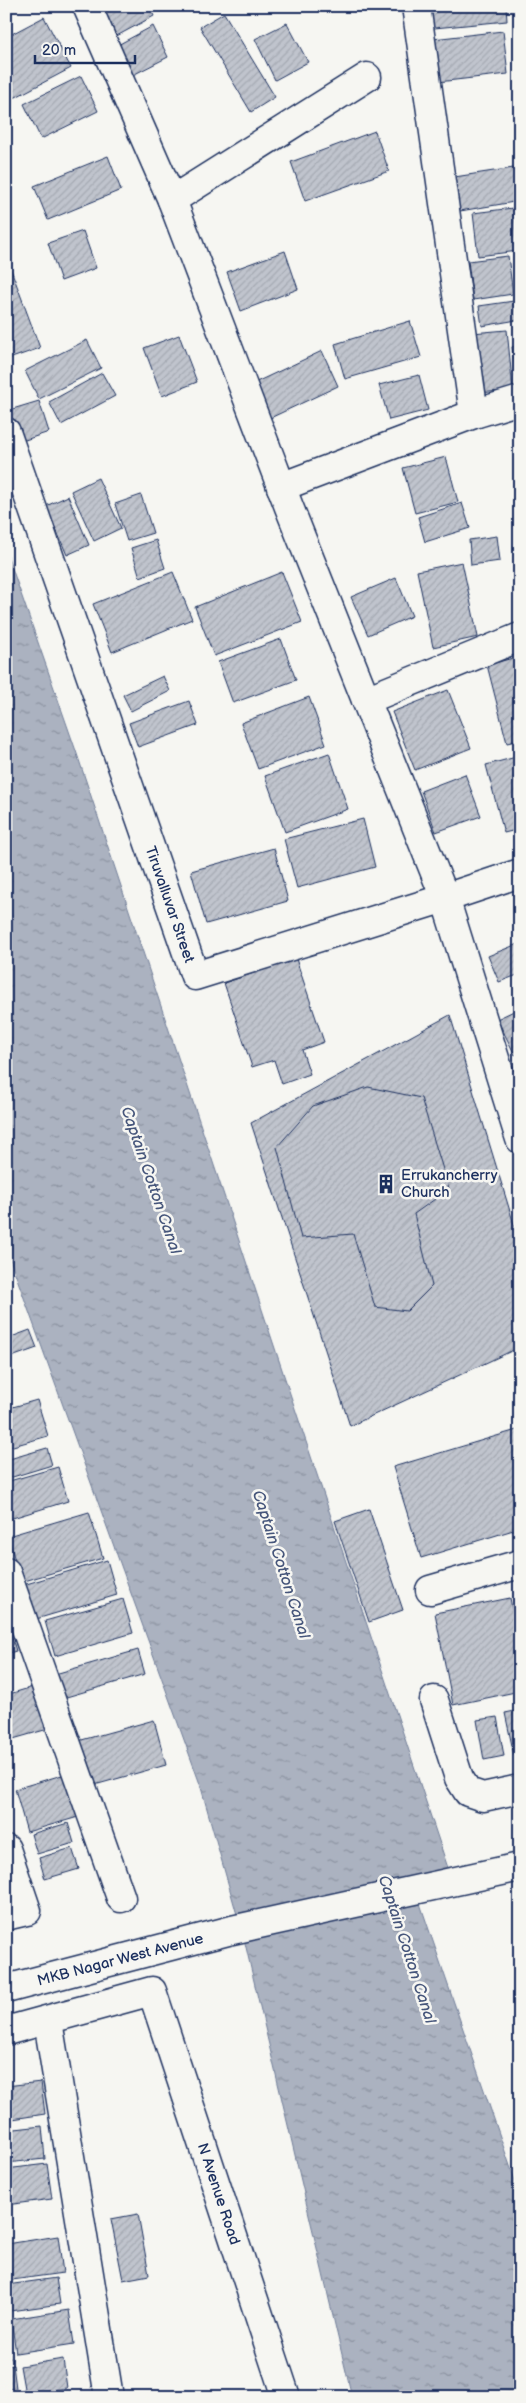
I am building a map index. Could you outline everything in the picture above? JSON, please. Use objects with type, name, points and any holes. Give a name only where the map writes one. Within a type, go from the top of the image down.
[{"type":"street","points":[[87,6],[172,200],[281,487],[446,898],[520,1139]]},
{"type":"street","points":[[416,6],[474,414]]},
{"type":"street","points":[[172,200],[367,77]]},
{"type":"street","points":[[281,487],[474,414],[520,400]]},
{"type":"street","name":"Tiruvalluvar Street","points":[[6,432],[195,976],[446,898]]},
{"type":"street","points":[[366,700],[520,637]]},
{"type":"street","points":[[446,898],[520,873]]},
{"type":"street","points":[[430,1590],[520,1564]]},
{"type":"street","points":[[6,1572],[121,1898]]},
{"type":"street","points":[[434,1700],[459,1778],[468,1792],[483,1797],[520,1790]]},
{"type":"street","points":[[6,1848],[27,1911],[6,1916]]},
{"type":"street","name":"MKB Nagar West Avenue","points":[[6,1989],[232,1930],[520,1867]]},
{"type":"street","name":"N Avenue Road","points":[[48,2021],[152,1991],[286,2397]]},
{"type":"street","points":[[6,2031],[48,2021],[109,2397]]},
{"type":"water","name":"Captain Cotton Canal","points":[[6,551],[76,751],[449,1871],[414,1886],[520,2195],[520,2397],[352,2397],[245,1943],[200,1784],[6,1248]]},
{"type":"building","points":[[94,6],[149,6],[154,16],[111,39]]},
{"type":"building","points":[[422,6],[506,6],[507,21],[424,29]]},
{"type":"building","points":[[224,13],[275,97],[251,112],[200,27]]},
{"type":"building","points":[[44,17],[71,68],[14,98],[6,83],[6,37]]},
{"type":"building","points":[[287,23],[308,62],[275,80],[255,39]]},
{"type":"building","points":[[520,24],[520,51],[515,25]]},
{"type":"building","points":[[153,26],[168,57],[129,77],[114,47]]},
{"type":"building","points":[[503,31],[508,74],[429,83],[424,40]]},
{"type":"building","points":[[81,76],[98,111],[41,139],[24,104]]},
{"type":"building","points":[[375,131],[389,171],[305,201],[291,162]]},
{"type":"building","points":[[108,156],[121,190],[48,220],[34,186]]},
{"type":"building","points":[[520,167],[520,201],[454,212],[448,178]]},
{"type":"building","points":[[513,208],[518,251],[478,256],[473,213]]},
{"type":"building","points":[[83,231],[96,268],[61,281],[48,243]]},
{"type":"building","points":[[285,251],[298,289],[241,311],[227,272]]},
{"type":"building","points":[[6,256],[40,348],[6,360]]},
{"type":"building","points":[[508,256],[513,294],[473,300],[468,261]]},
{"type":"building","points":[[514,301],[517,320],[482,326],[479,306]]},
{"type":"building","points":[[410,321],[421,357],[345,379],[335,344]]},
{"type":"building","points":[[507,330],[513,390],[478,393],[472,333]]},
{"type":"building","points":[[179,335],[197,382],[162,396],[144,348]]},
{"type":"building","points":[[87,340],[101,368],[39,399],[25,371]]},
{"type":"building","points":[[520,345],[520,382],[517,382],[512,347]]},
{"type":"building","points":[[322,351],[338,386],[266,420],[250,385]]},
{"type":"building","points":[[102,373],[115,396],[61,425],[49,402]]},
{"type":"building","points":[[419,375],[428,410],[389,420],[379,385]]},
{"type":"building","points":[[39,401],[49,432],[16,443],[6,411]]},
{"type":"building","points":[[446,457],[458,502],[415,513],[403,468]]},
{"type":"building","points":[[98,478],[121,528],[94,541],[71,491]]},
{"type":"building","points":[[141,495],[153,533],[127,541],[115,504]]},
{"type":"building","points":[[68,496],[89,545],[67,555],[46,506]]},
{"type":"building","points":[[462,503],[470,528],[425,542],[418,517]]},
{"type":"building","points":[[497,536],[500,561],[471,565],[469,540]]},
{"type":"building","points":[[156,540],[165,568],[140,577],[131,548]]},
{"type":"building","points":[[462,562],[478,637],[433,647],[417,571]]},
{"type":"building","points":[[173,572],[192,619],[112,652],[93,604]]},
{"type":"building","points":[[282,572],[302,622],[214,656],[195,607]]},
{"type":"building","points":[[396,578],[412,616],[368,635],[351,597]]},
{"type":"building","points":[[281,639],[296,680],[233,703],[218,662]]},
{"type":"building","points":[[513,658],[520,684],[520,740],[507,743],[487,665]]},
{"type":"building","points":[[163,676],[170,691],[131,711],[123,695]]},
{"type":"building","points":[[448,690],[471,748],[415,770],[392,712]]},
{"type":"building","points":[[309,697],[326,744],[258,769],[241,723]]},
{"type":"building","points":[[189,701],[198,725],[138,747],[129,723]]},
{"type":"building","points":[[329,753],[348,809],[285,832],[265,776]]},
{"type":"building","points":[[520,756],[520,829],[504,833],[486,765]]},
{"type":"building","points":[[465,774],[481,816],[436,832],[421,791]]},
{"type":"building","points":[[363,819],[375,867],[297,888],[284,839]]},
{"type":"building","points":[[274,848],[288,901],[206,924],[191,871]]},
{"type":"building","points":[[520,943],[520,974],[499,982],[488,956]]},
{"type":"building","points":[[296,959],[324,1042],[302,1050],[310,1074],[282,1084],[274,1060],[252,1067],[224,983]]},
{"type":"building","points":[[520,1008],[520,1053],[515,1055],[497,1019]]},
{"type":"building","name":"Errukancherry Church","points":[[450,1015],[520,1244],[520,1347],[350,1426],[251,1123]]},
{"type":"building","points":[[368,1087],[421,1098],[449,1189],[414,1214],[432,1286],[407,1311],[375,1307],[353,1234],[301,1238],[277,1147],[313,1106]]},
{"type":"building","points":[[30,1330],[37,1348],[6,1359],[6,1339]]},
{"type":"building","points":[[37,1400],[48,1436],[6,1448],[6,1409]]},
{"type":"building","points":[[520,1429],[520,1528],[421,1558],[393,1467]]},
{"type":"building","points":[[47,1448],[52,1465],[6,1479],[6,1460]]},
{"type":"building","points":[[58,1467],[68,1501],[6,1520],[6,1482]]},
{"type":"building","points":[[369,1509],[403,1610],[369,1622],[335,1521]]},
{"type":"building","points":[[89,1512],[103,1558],[21,1582],[8,1536]]},
{"type":"building","points":[[107,1560],[117,1595],[33,1620],[23,1585]]},
{"type":"building","points":[[510,1598],[520,1648],[520,1691],[453,1705],[435,1613]]},
{"type":"building","points":[[123,1599],[133,1633],[55,1656],[45,1621]]},
{"type":"building","points":[[6,1618],[16,1651],[6,1654]]},
{"type":"building","points":[[138,1650],[145,1674],[63,1698],[55,1674]]},
{"type":"building","points":[[36,1686],[48,1729],[6,1741],[6,1695]]},
{"type":"building","points":[[520,1710],[520,1754],[514,1755],[505,1713]]},
{"type":"building","points":[[497,1717],[504,1756],[484,1760],[477,1720]]},
{"type":"building","points":[[154,1720],[166,1765],[91,1786],[78,1741]]},
{"type":"building","points":[[72,1772],[85,1815],[27,1832],[15,1789]]},
{"type":"building","points":[[68,1823],[74,1843],[37,1854],[31,1834]]},
{"type":"building","points":[[72,1848],[79,1869],[45,1879],[39,1858]]},
{"type":"building","points":[[41,2082],[45,2114],[6,2120],[6,2086]]},
{"type":"building","points":[[42,2126],[45,2159],[6,2163],[6,2130]]},
{"type":"building","points":[[47,2164],[52,2199],[6,2205],[6,2169]]},
{"type":"building","points":[[138,2214],[149,2275],[123,2280],[111,2219]]},
{"type":"building","points":[[58,2236],[63,2273],[12,2280],[7,2244]]},
{"type":"building","points":[[56,2278],[60,2304],[10,2311],[7,2285]]},
{"type":"building","points":[[69,2310],[74,2344],[16,2353],[11,2319]]},
{"type":"building","points":[[6,2330],[10,2359],[6,2360]]},
{"type":"building","points":[[63,2359],[67,2388],[25,2394],[20,2366]]},
{"type":"building","points":[[13,2365],[16,2388],[6,2389],[6,2366]]},
{"type":"building","points":[[16,2391],[16,2397],[6,2397],[6,2393]]},
{"type":"place","name":"Errukancherry Church","points":[[386,1184]]}]
